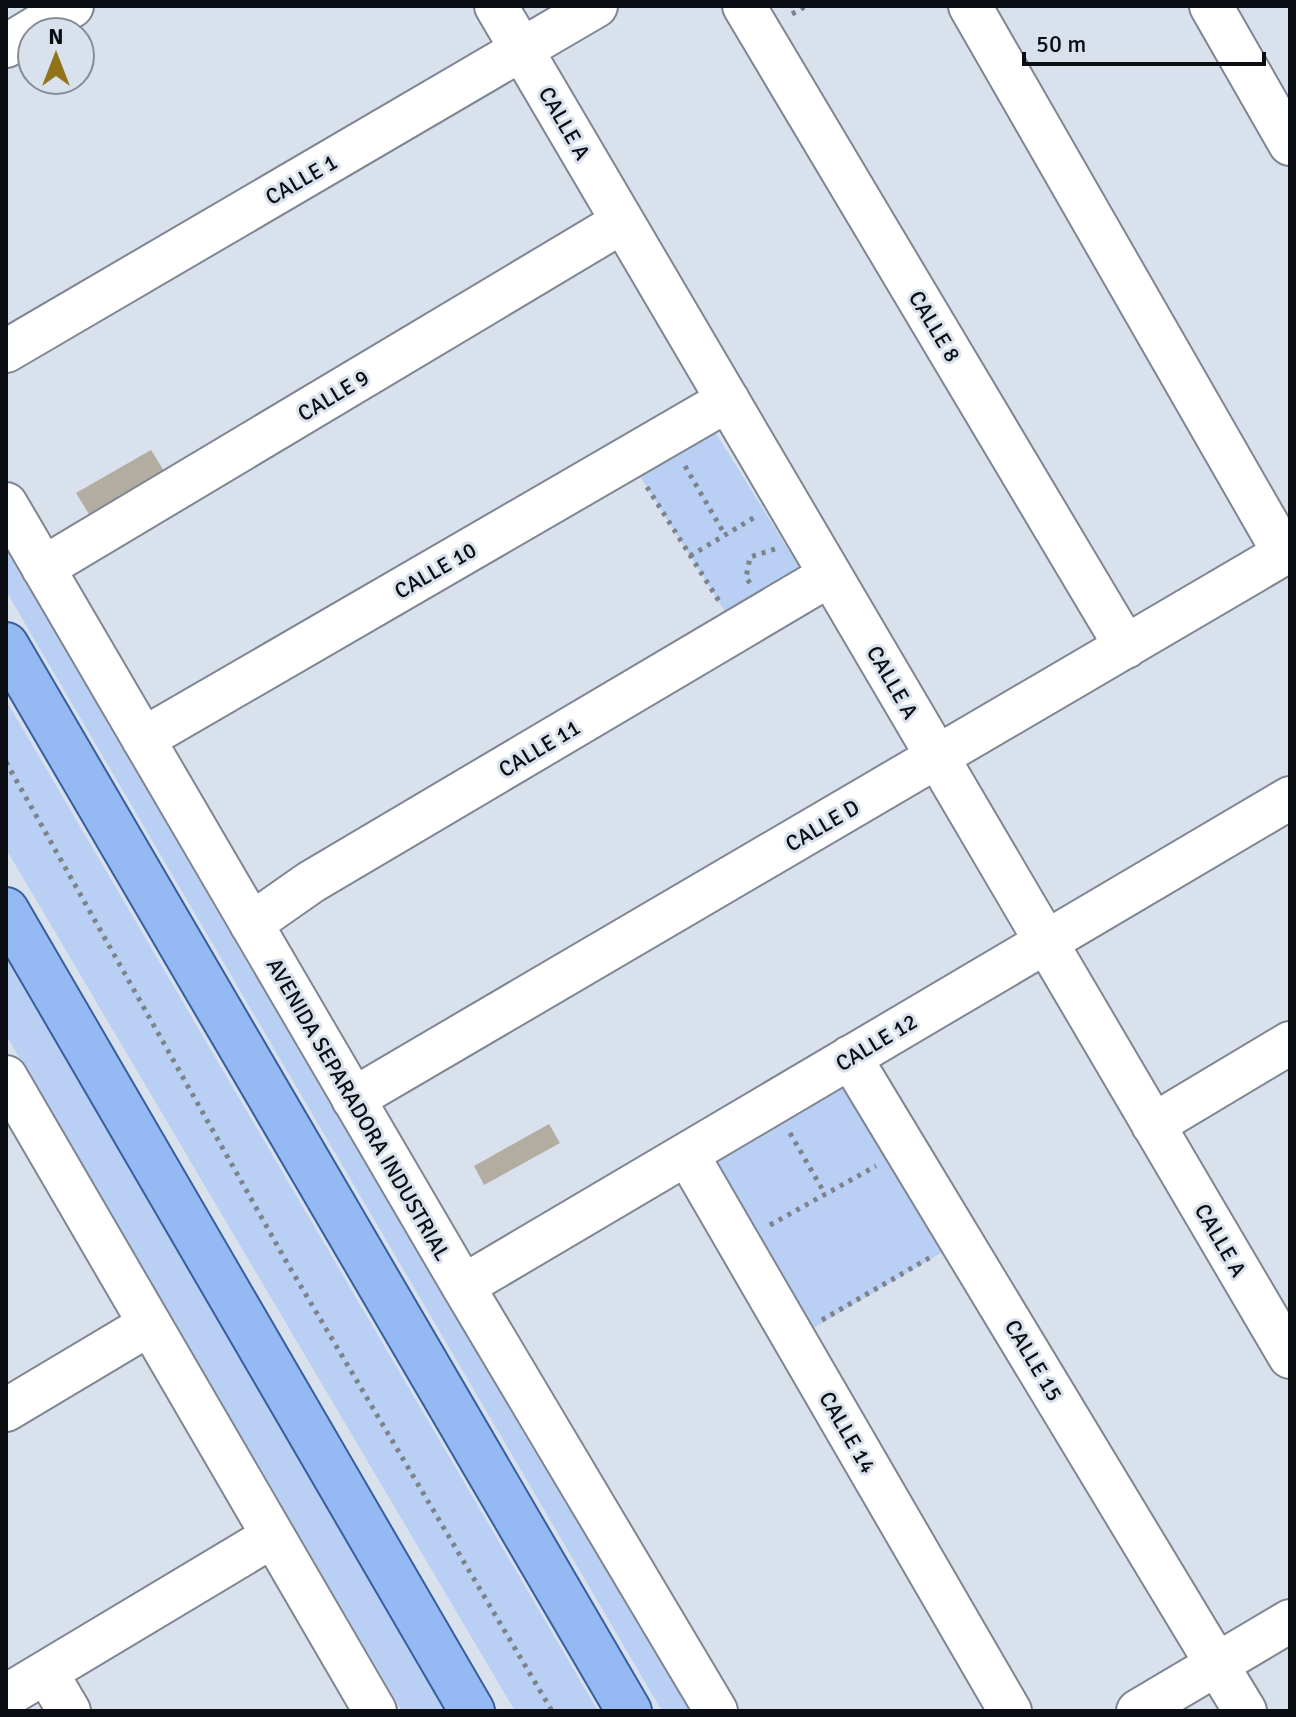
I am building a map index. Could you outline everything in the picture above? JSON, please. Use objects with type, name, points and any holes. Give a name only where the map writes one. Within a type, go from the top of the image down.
[{"type":"main road","points":[[6,645],[629,1711]]},
{"type":"main road","points":[[6,910],[472,1711]]},
{"type":"street","points":[[6,46],[72,6]]},
{"type":"street","name":"CALLE A","points":[[496,6],[1290,1357]]},
{"type":"street","name":"CALLE 1","points":[[6,351],[596,6]]},
{"type":"street","name":"CALLE 8","points":[[744,6],[1126,647]]},
{"type":"street","points":[[970,6],[1287,552]]},
{"type":"street","points":[[1211,6],[1290,144]]},
{"type":"street","name":"CALLE 9","points":[[43,568],[622,222]]},
{"type":"street","name":"CALLE 10","points":[[143,739],[728,400]]},
{"type":"street","name":"AVENIDA SEPARADORA INDUSTRIAL","points":[[6,504],[353,1099],[716,1711]]},
{"type":"street","name":"CALLE D","points":[[353,1099],[1287,552]]},
{"type":"street","name":"CALLE 11","points":[[251,924],[311,882],[830,575]]},
{"type":"street","name":"CALLE 12","points":[[463,1286],[1290,798]]},
{"type":"street","points":[[1153,1125],[1290,1043]]},
{"type":"street","name":"CALLE 15","points":[[850,1057],[1245,1711]]},
{"type":"street","points":[[6,1077],[18,1124],[150,1324],[375,1711]]},
{"type":"street","name":"CALLE 14","points":[[687,1154],[1010,1711]]},
{"type":"street","points":[[6,1410],[150,1324]]},
{"type":"street","points":[[6,1696],[273,1536]]},
{"type":"street","points":[[1138,1711],[1290,1621]]},
{"type":"street","points":[[46,1672],[69,1711]]},
{"type":"path","points":[[679,454],[725,535]]},
{"type":"path","points":[[624,460],[634,465],[738,630]]},
{"type":"path","points":[[690,556],[763,512]]},
{"type":"path","points":[[756,590],[746,578],[750,557],[784,546]]},
{"type":"path","points":[[6,762],[286,1261],[552,1711]]},
{"type":"path","points":[[789,1131],[825,1194]]},
{"type":"path","points":[[764,1229],[889,1159]]},
{"type":"path","points":[[820,1321],[943,1250]]},
{"type":"shaded area","points":[[707,419],[808,581],[734,626],[633,465]]},
{"type":"shaded area","points":[[6,536],[696,1711],[662,1711],[6,591]]},
{"type":"shaded area","points":[[6,700],[598,1711],[515,1711],[6,849]]},
{"type":"shaded area","points":[[6,942],[459,1711],[402,1711],[6,1035]]},
{"type":"shaded area","points":[[844,1079],[946,1250],[805,1333],[704,1161]]},
{"type":"building","points":[[151,450],[167,476],[92,519],[76,493]]},
{"type":"building","points":[[549,1124],[560,1143],[484,1185],[474,1166]]}]
